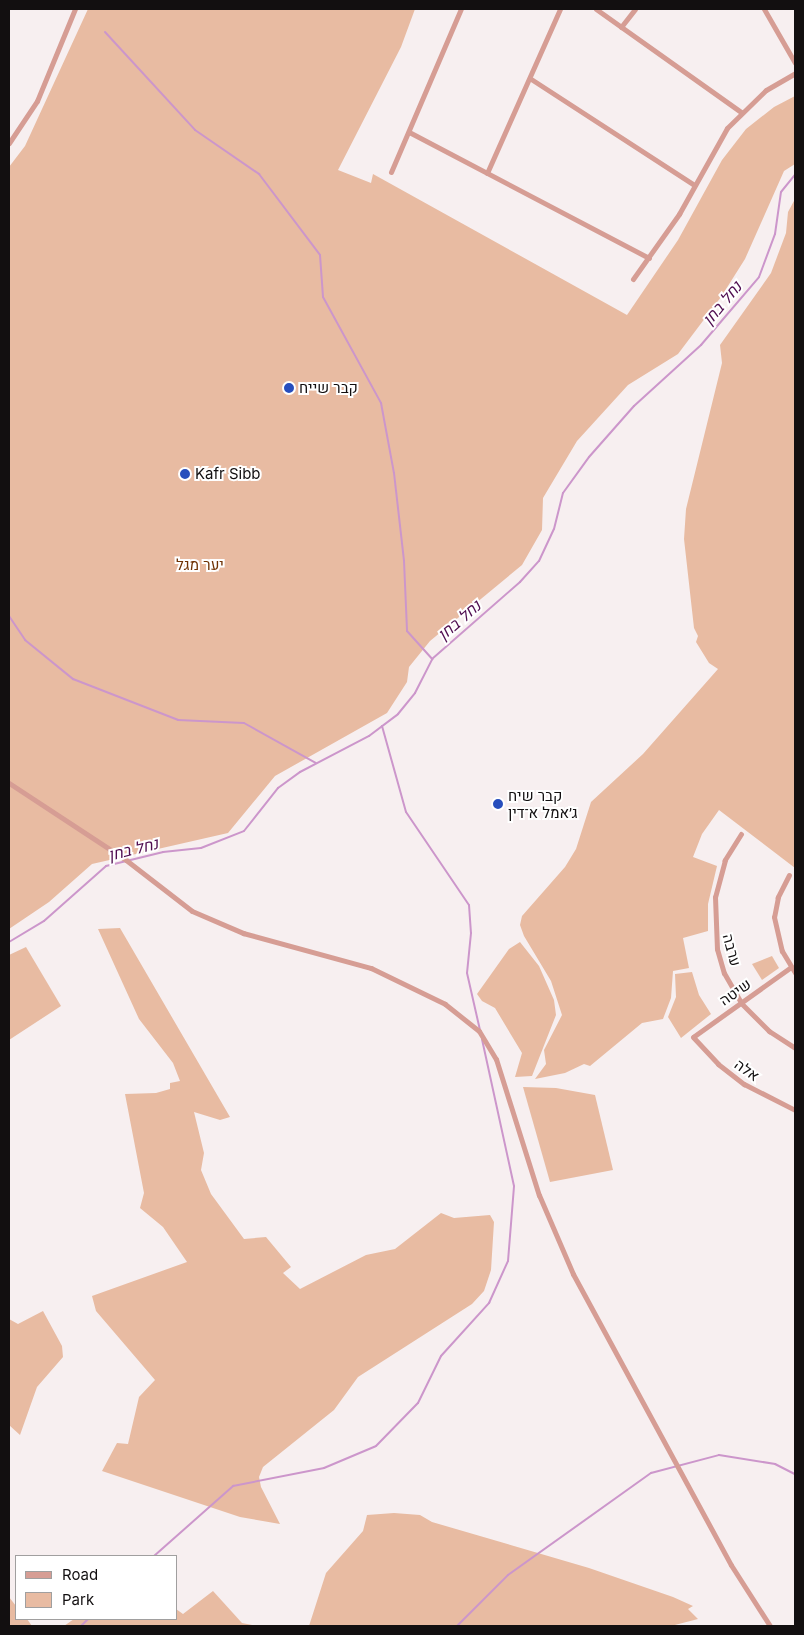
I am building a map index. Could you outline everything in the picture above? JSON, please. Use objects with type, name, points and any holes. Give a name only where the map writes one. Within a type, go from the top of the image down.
[{"type":"street","points":[[9,143],[37,100],[75,9]]},
{"type":"street","points":[[391,172],[461,9]]},
{"type":"street","points":[[487,173],[531,79],[560,9]]},
{"type":"street","points":[[596,9],[741,112]]},
{"type":"street","points":[[621,26],[635,9]]},
{"type":"street","points":[[764,9],[795,63]]},
{"type":"street","points":[[633,279],[679,214],[719,140],[741,112],[766,90],[795,74]]},
{"type":"street","points":[[531,79],[694,185]]},
{"type":"street","points":[[409,132],[648,258]]},
{"type":"street","points":[[9,783],[126,860],[192,911],[243,933],[371,968],[444,1004],[479,1031],[496,1058],[539,1195],[572,1274],[731,1566],[770,1626]]},
{"type":"street","name":"ערבה","points":[[741,834],[721,872],[713,913],[720,961],[741,1003],[769,1031],[795,1048]]},
{"type":"street","points":[[789,875],[778,897],[774,917],[777,939],[795,973]]},
{"type":"street","name":"שיטה","points":[[693,1037],[791,967]]},
{"type":"street","name":"אלה","points":[[693,1037],[738,1080],[774,1102],[795,1110]]},
{"type":"green space","name":"יער מגל","points":[[88,9],[415,9],[401,47],[338,170],[371,183],[373,174],[627,315],[678,240],[722,160],[746,129],[774,107],[795,96],[795,164],[784,171],[745,259],[721,297],[678,354],[628,385],[577,441],[543,498],[542,530],[522,565],[430,641],[409,667],[407,682],[387,713],[275,776],[228,833],[92,864],[49,902],[9,929],[9,167],[25,146]]},
{"type":"green space","points":[[795,199],[795,868],[719,810],[702,834],[693,857],[717,866],[708,904],[708,931],[683,938],[689,968],[673,971],[671,998],[663,1019],[642,1023],[590,1066],[584,1064],[565,1073],[535,1079],[546,1064],[544,1050],[562,1015],[551,981],[524,936],[520,925],[522,916],[565,867],[576,849],[591,802],[643,754],[718,669],[709,663],[696,642],[698,636],[694,628],[684,539],[686,509],[722,363],[720,345],[771,273],[786,233],[788,212]]},
{"type":"green space","points":[[120,928],[230,1117],[220,1120],[194,1112],[204,1153],[201,1170],[211,1194],[244,1239],[266,1237],[291,1267],[283,1273],[300,1289],[366,1255],[395,1249],[441,1213],[454,1218],[490,1215],[494,1222],[491,1270],[484,1291],[472,1304],[358,1377],[334,1410],[263,1467],[259,1477],[261,1487],[280,1524],[240,1517],[102,1471],[117,1443],[128,1444],[139,1397],[155,1380],[96,1311],[92,1296],[187,1262],[163,1227],[140,1208],[144,1193],[125,1094],[156,1093],[170,1089],[170,1083],[180,1081],[173,1063],[139,1019],[98,929]]},
{"type":"green space","points":[[520,942],[539,966],[554,1000],[556,1015],[532,1076],[515,1077],[522,1053],[495,1008],[482,1001],[477,994],[509,949]]},
{"type":"green space","points":[[26,947],[61,1006],[9,1040],[9,955]]},
{"type":"green space","points":[[772,956],[779,968],[762,980],[752,964]]},
{"type":"green space","points":[[692,972],[699,995],[711,1014],[681,1038],[668,1017],[676,997],[675,974]]},
{"type":"green space","points":[[523,1087],[556,1088],[595,1095],[613,1170],[550,1182]]},
{"type":"green space","points":[[43,1311],[62,1346],[63,1357],[37,1387],[20,1435],[9,1425],[9,1319],[18,1324]]},
{"type":"green space","points":[[394,1513],[420,1515],[432,1522],[589,1568],[673,1597],[693,1606],[688,1609],[698,1619],[671,1626],[309,1626],[326,1573],[363,1531],[367,1515]]},
{"type":"green space","points":[[213,1591],[242,1623],[257,1626],[64,1626],[73,1620],[178,1620],[178,1610],[183,1614]]},
{"type":"green space","points":[[9,1597],[15,1605],[15,1620],[28,1620],[32,1626],[9,1626]]},
{"type":"waterway","points":[[105,32],[195,130],[259,174],[320,255],[323,297],[381,403],[394,473],[404,561],[407,631],[432,659]]},
{"type":"waterway","name":"נחל בחן","points":[[9,942],[44,921],[106,866],[163,852],[201,848],[244,831],[278,788],[300,772],[369,736],[398,714],[415,693],[432,659],[520,582],[539,561],[554,529],[563,493],[589,457],[634,406],[701,345],[759,277],[775,234],[781,192],[795,175]]},
{"type":"waterway","points":[[9,616],[25,640],[73,679],[178,720],[244,723],[316,763]]},
{"type":"waterway","points":[[382,726],[406,812],[469,905],[471,933],[467,973],[480,1030]]},
{"type":"waterway","points":[[155,1555],[233,1486],[324,1468],[376,1446],[418,1403],[441,1356],[489,1303],[508,1261],[514,1186],[482,1039]]},
{"type":"waterway","points":[[457,1626],[508,1575],[651,1473],[719,1455],[775,1464],[795,1474]]},
{"type":"waterway","points":[[81,1626],[87,1620]]},
{"type":"place","name":"קבר שייח","points":[[289,388]]},
{"type":"place","name":"Kafr Sibb","points":[[185,474]]},
{"type":"place","name":"קבר שיח ג׳אמל א־דין","points":[[498,804]]}]
